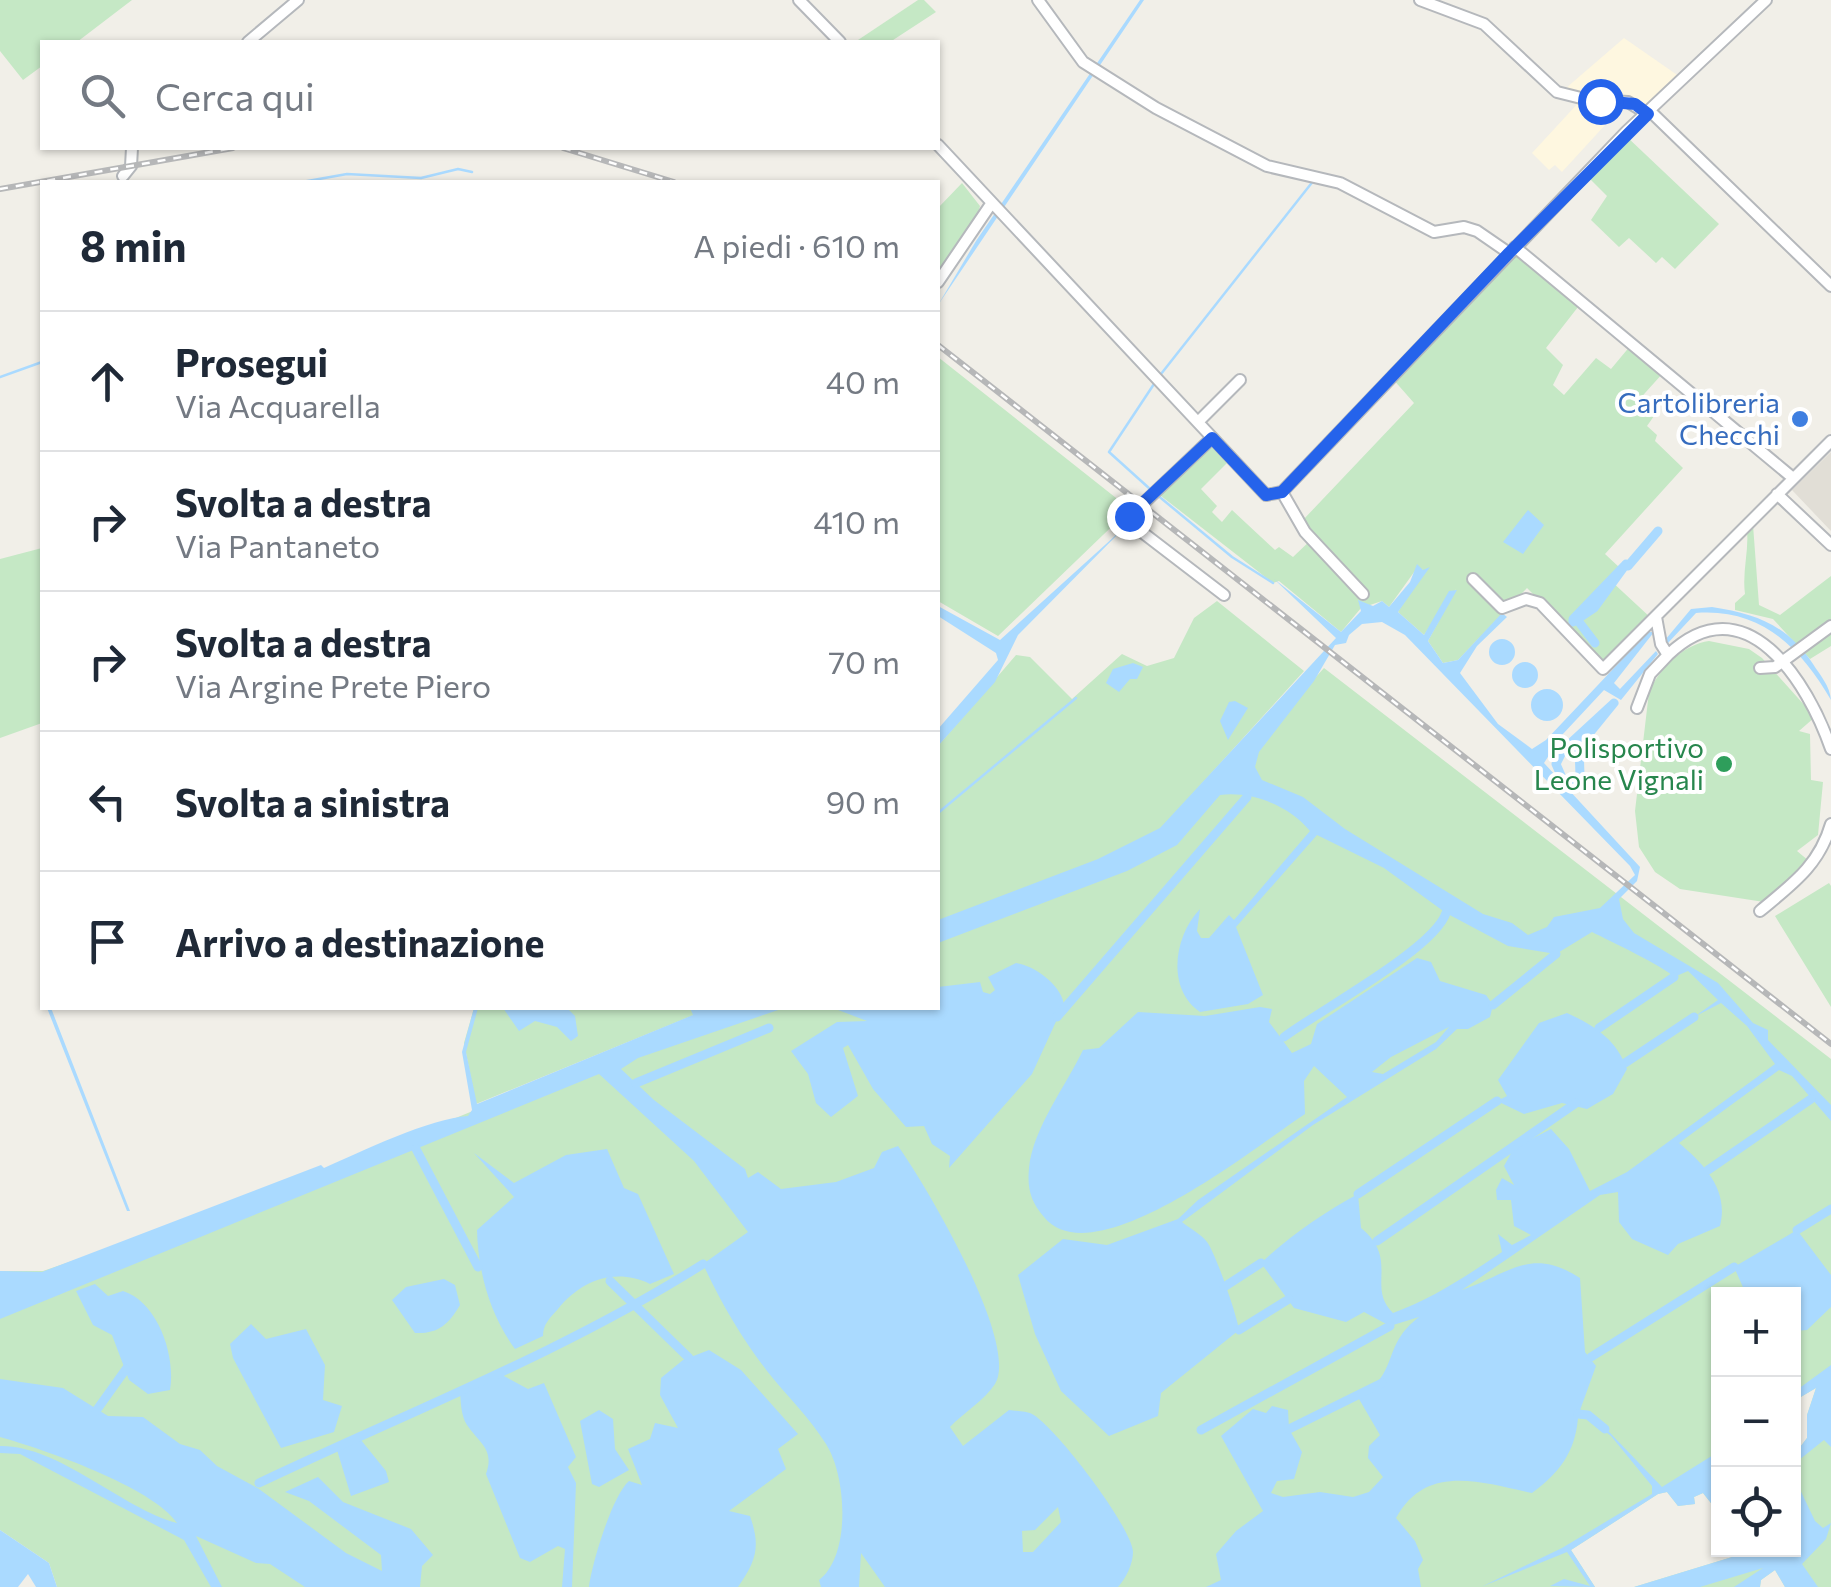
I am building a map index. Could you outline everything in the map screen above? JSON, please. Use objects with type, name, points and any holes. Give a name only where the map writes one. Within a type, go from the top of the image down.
[{"type":"street","points":[[250,40],[298,0]]},
{"type":"street","points":[[799,0],[838,40]]},
{"type":"street","points":[[1038,0],[1083,62],[1253,160],[1340,183],[1434,232],[1464,228],[1512,250],[1793,478]]},
{"type":"street","points":[[1420,0],[1484,24],[1558,92],[1628,102],[1650,113],[1831,286]]},
{"type":"street","points":[[940,147],[1266,495],[1282,492],[1512,250],[1766,0]]},
{"type":"street","points":[[123,176],[131,166],[132,150]]},
{"type":"street","points":[[940,279],[995,208]]},
{"type":"street","points":[[1198,422],[1240,380]]},
{"type":"street","points":[[1212,438],[1129,516],[1134,526],[1224,594]]},
{"type":"street","points":[[1473,580],[1502,608],[1526,599],[1540,604],[1603,669],[1831,441]]},
{"type":"street","points":[[1282,492],[1305,532],[1362,594]]},
{"type":"street","points":[[1777,494],[1831,544]]},
{"type":"street","points":[[1656,618],[1660,644],[1668,655]]},
{"type":"street","points":[[1760,668],[1768,670],[1831,626]]},
{"type":"street","points":[[1637,708],[1650,674],[1683,640],[1707,630],[1749,636],[1784,660],[1818,710],[1831,749]]},
{"type":"street","points":[[1760,912],[1784,896],[1816,860],[1831,824]]},
{"type":"shaded area","points":[[1624,38],[1683,79],[1649,109],[1629,99],[1562,172],[1555,165],[1549,170],[1532,153],[1580,101],[1566,88]]},
{"type":"shaded area","points":[[1831,452],[1831,531],[1792,490]]},
{"type":"green space","points":[[0,0],[132,0],[80,40],[40,40],[40,67],[23,80],[0,51]]},
{"type":"green space","points":[[918,0],[924,0],[936,12],[893,40],[858,40]]},
{"type":"green space","points":[[1626,136],[1719,224],[1675,269],[1662,257],[1656,263],[1629,238],[1619,247],[1591,220],[1607,196],[1588,177]]},
{"type":"green space","points":[[962,183],[980,206],[977,218],[940,274],[940,206]]},
{"type":"green space","points":[[1515,252],[1578,307],[1546,348],[1563,365],[1553,385],[1564,395],[1596,358],[1611,369],[1631,345],[1663,373],[1636,403],[1654,416],[1647,426],[1657,435],[1655,441],[1683,468],[1605,554],[1620,568],[1610,580],[1651,618],[1604,665],[1527,588],[1458,660],[1443,663],[1428,641],[1456,589],[1424,635],[1398,612],[1423,570],[1417,568],[1389,607],[1382,601],[1361,608],[1341,632],[1279,581],[1273,583],[1156,492],[1212,442],[1229,461],[1201,489],[1217,506],[1212,512],[1222,522],[1232,510],[1275,550],[1279,547],[1293,557],[1314,537],[1303,520],[1414,403],[1392,378]]},
{"type":"green space","points":[[940,359],[1130,509],[998,636],[940,602]]},
{"type":"green space","points":[[1753,525],[1759,605],[1780,615],[1831,576],[1831,646],[1810,659],[1773,619],[1735,610],[1735,603],[1745,594],[1747,531]]},
{"type":"green space","points":[[40,549],[40,724],[0,738],[0,559]]},
{"type":"green space","points":[[1217,601],[1304,671],[1166,823],[1193,813],[1324,668],[1831,1059],[1831,1587],[1785,1587],[1775,1570],[1761,1580],[1760,1587],[1634,1587],[1732,1557],[1801,1557],[1801,1446],[1807,1438],[1807,1415],[1816,1388],[1801,1397],[1801,1287],[1711,1287],[1711,1503],[1703,1493],[1694,1497],[1695,1504],[1678,1506],[1667,1492],[1658,1494],[1571,1550],[1595,1587],[57,1587],[49,1563],[0,1530],[0,1271],[43,1271],[287,1187],[720,1010],[940,1010],[940,744],[1016,655],[1030,657],[1072,699],[1122,654],[1147,666],[1174,658],[1194,618]]},
{"type":"green space","name":"Polisportivo Leone Vignali","points":[[1709,641],[1749,649],[1762,658],[1815,717],[1799,731],[1810,734],[1811,780],[1823,782],[1818,835],[1797,851],[1809,861],[1784,890],[1764,902],[1680,889],[1655,872],[1639,847],[1635,811],[1649,692],[1674,658]]},
{"type":"green space","points":[[1829,883],[1831,886],[1831,1007],[1775,916]]},
{"type":"green space","points":[[473,1010],[691,1010],[694,1015],[476,1104],[464,1043]]},
{"type":"water","points":[[1140,0],[1144,0],[940,302],[976,241]]},
{"type":"water","points":[[1528,510],[1544,525],[1523,554],[1503,542]]},
{"type":"water","points":[[1127,525],[1018,635],[995,682],[940,744],[940,727],[998,660],[996,653],[940,617],[940,607],[1000,640]]},
{"type":"water","points":[[1417,564],[1423,570],[1430,567],[1398,612],[1424,635],[1449,591],[1457,590],[1428,641],[1443,663],[1458,660],[1502,613],[1507,617],[1477,646],[1460,673],[1498,724],[1532,749],[1546,740],[1648,632],[1654,632],[1614,683],[1620,689],[1656,651],[1658,654],[1621,700],[1604,690],[1562,735],[1544,763],[1640,867],[1637,881],[1619,899],[1623,919],[1634,933],[1718,983],[1753,1023],[1768,1030],[1768,1040],[1831,1105],[1831,1121],[1792,1076],[1779,1070],[1679,1143],[1713,1179],[1722,1213],[1720,1226],[1678,1244],[1668,1255],[1632,1239],[1619,1222],[1618,1192],[1600,1195],[1462,1290],[1533,1264],[1547,1264],[1580,1278],[1585,1352],[1596,1366],[1579,1413],[1591,1413],[1662,1487],[1711,1456],[1711,1503],[1703,1493],[1694,1497],[1695,1504],[1678,1506],[1667,1492],[1658,1494],[1571,1550],[1595,1587],[1550,1586],[1564,1579],[1590,1586],[1567,1552],[1481,1587],[1562,1548],[1652,1494],[1652,1486],[1611,1436],[1585,1416],[1578,1418],[1564,1461],[1532,1493],[1456,1481],[1423,1489],[1408,1501],[1396,1518],[1415,1541],[1423,1560],[1418,1569],[1421,1587],[1206,1587],[1221,1580],[1216,1554],[1236,1531],[1263,1511],[1221,1436],[1253,1409],[1266,1413],[1272,1406],[1288,1410],[1289,1429],[1302,1452],[1294,1479],[1277,1481],[1271,1493],[1283,1497],[1320,1492],[1353,1497],[1369,1492],[1383,1477],[1368,1458],[1369,1446],[1380,1435],[1359,1399],[1381,1378],[1400,1338],[1419,1317],[1390,1326],[1364,1312],[1346,1322],[1294,1308],[1261,1263],[1308,1225],[1358,1194],[1361,1228],[1379,1251],[1385,1303],[1393,1313],[1436,1294],[1502,1252],[1498,1234],[1512,1245],[1531,1235],[1514,1226],[1511,1200],[1497,1200],[1496,1190],[1502,1178],[1514,1185],[1504,1166],[1514,1148],[1551,1129],[1569,1149],[1590,1191],[1627,1172],[1775,1064],[1747,1026],[1721,1003],[1694,1017],[1718,1000],[1688,971],[1674,977],[1592,932],[1556,954],[1508,946],[1446,913],[1384,868],[1317,835],[1236,927],[1263,995],[1248,1004],[1200,1012],[1189,1002],[1178,976],[1180,947],[1191,920],[1200,909],[1197,931],[1201,938],[1209,938],[1229,915],[1234,920],[1310,831],[1292,814],[1245,795],[1220,795],[1177,845],[1127,871],[940,942],[940,919],[1098,859],[1160,828],[1336,638],[1274,579],[1341,632],[1361,611],[1358,600],[1373,606],[1382,601],[1389,607],[1410,582]],"holes":[[[1382,622],[1405,635],[1635,875],[1600,908],[1554,917],[1547,927],[1528,935],[1512,923],[1483,914],[1345,829],[1303,797],[1262,780],[1255,767],[1259,752],[1314,681],[1335,645],[1346,643],[1362,624]]]},
{"type":"water","points":[[1712,607],[1757,618],[1793,640],[1827,685],[1831,700],[1792,648],[1759,624],[1740,617],[1696,613],[1668,643],[1665,640],[1691,609]]},
{"type":"water","points":[[1502,639],[1511,643],[1515,652],[1511,661],[1502,665],[1493,661],[1489,652],[1493,643]]},
{"type":"water","points":[[1525,662],[1534,666],[1538,675],[1534,684],[1525,688],[1516,684],[1512,675],[1516,666]]},
{"type":"water","points":[[1133,663],[1143,667],[1137,679],[1130,679],[1119,692],[1106,683],[1113,669]]},
{"type":"water","points":[[1547,689],[1558,694],[1563,705],[1558,716],[1547,721],[1536,716],[1531,705],[1536,694]]},
{"type":"water","points":[[1229,702],[1248,708],[1228,740],[1220,721]]},
{"type":"water","points":[[1417,958],[1431,962],[1440,981],[1486,995],[1493,1005],[1490,1017],[1468,1029],[1457,1029],[1436,1049],[1313,1125],[1182,1222],[1211,1248],[1239,1330],[1161,1393],[1158,1416],[1109,1436],[1061,1391],[1035,1334],[1018,1275],[1063,1239],[1107,1245],[1178,1219],[1198,1200],[1347,1097],[1314,1066],[1304,1081],[1305,1114],[1175,1200],[1136,1220],[1099,1231],[1068,1231],[1044,1217],[1033,1200],[1029,1168],[1043,1123],[1083,1050],[1099,1048],[1138,1012],[1205,1016],[1260,1007],[1272,1009],[1269,1022],[1292,1053],[1311,1044],[1317,1024]],"holes":[[[1449,1027],[1436,1042],[1383,1074],[1372,1072],[1391,1057]]]},
{"type":"water","points":[[1016,963],[1031,968],[1046,977],[1064,1004],[1032,1074],[949,1168],[950,1156],[932,1144],[924,1126],[906,1127],[873,1089],[848,1045],[843,1048],[858,1096],[831,1117],[816,1103],[808,1074],[791,1051],[837,1022],[867,1021],[838,1010],[940,1010],[940,987],[980,982],[983,992],[990,994],[995,990],[988,977]]},
{"type":"water","points":[[48,1010],[52,1010],[127,1211]]},
{"type":"water","points":[[473,1010],[477,1010],[466,1052],[477,1104],[693,1015],[691,1010],[778,1010],[638,1058],[621,1069],[654,1100],[745,1169],[748,1178],[758,1172],[781,1189],[836,1182],[874,1168],[882,1152],[898,1146],[966,1263],[994,1335],[999,1363],[995,1384],[950,1427],[963,1446],[1009,1410],[1030,1413],[1043,1422],[1091,1478],[1129,1539],[1133,1557],[1121,1583],[1118,1587],[885,1587],[861,1553],[859,1587],[821,1587],[819,1580],[837,1553],[841,1535],[841,1495],[833,1458],[813,1425],[749,1345],[703,1264],[748,1232],[694,1161],[599,1074],[0,1319],[0,1271],[42,1272],[321,1165],[324,1168],[416,1129],[468,1116],[472,1110],[462,1052]],"holes":[[[1058,1507],[1061,1522],[1033,1552],[1023,1552],[1022,1531],[1035,1530]]]},
{"type":"water","points":[[504,1010],[569,1010],[575,1016],[578,1036],[571,1041],[557,1027],[535,1021],[519,1031]]},
{"type":"water","points":[[1567,1013],[1587,1023],[1617,1049],[1627,1069],[1613,1094],[1587,1109],[1562,1103],[1524,1114],[1497,1101],[1507,1096],[1498,1080],[1539,1023]]},
{"type":"water","points":[[607,1149],[624,1188],[638,1194],[674,1274],[650,1284],[611,1277],[588,1284],[552,1315],[543,1336],[515,1349],[487,1292],[477,1230],[514,1197],[474,1153],[514,1183],[566,1155]]},
{"type":"water","points":[[1797,1230],[1831,1275],[1831,1307],[1807,1330],[1801,1330],[1801,1287],[1743,1287],[1734,1267]]},
{"type":"water","points":[[444,1279],[455,1285],[460,1305],[442,1327],[415,1333],[392,1300],[406,1287]]},
{"type":"water","points":[[95,1284],[108,1296],[123,1291],[135,1297],[155,1318],[167,1347],[170,1390],[148,1394],[129,1380],[112,1335],[93,1325],[76,1291]]},
{"type":"water","points":[[251,1324],[266,1339],[306,1329],[325,1365],[323,1400],[342,1406],[334,1432],[281,1448],[233,1358],[230,1344]]},
{"type":"water","points":[[709,1350],[741,1370],[798,1434],[778,1449],[786,1469],[729,1511],[750,1516],[756,1545],[749,1569],[738,1587],[589,1587],[598,1547],[616,1501],[629,1481],[642,1485],[628,1449],[650,1439],[655,1423],[678,1428],[660,1395],[661,1378],[683,1360]]},
{"type":"water","points":[[1831,1365],[1831,1447],[1824,1440],[1801,1458],[1801,1446],[1807,1438],[1807,1415],[1816,1388],[1801,1397],[1801,1387]]},
{"type":"water","points":[[502,1375],[528,1389],[544,1383],[576,1457],[568,1467],[576,1483],[572,1587],[562,1587],[565,1549],[558,1546],[530,1562],[520,1558],[486,1474],[487,1452],[464,1418],[460,1393]]},
{"type":"water","points":[[0,1379],[63,1388],[108,1416],[143,1417],[180,1444],[200,1450],[217,1466],[259,1489],[346,1553],[382,1571],[381,1555],[309,1501],[285,1492],[318,1477],[343,1502],[411,1529],[433,1555],[422,1566],[420,1587],[305,1587],[270,1564],[256,1563],[196,1536],[222,1587],[211,1587],[184,1540],[20,1454],[0,1453],[0,1446],[45,1455],[134,1505],[177,1523],[164,1509],[122,1483],[0,1437]]},
{"type":"water","points":[[599,1410],[613,1419],[615,1449],[629,1470],[599,1487],[592,1484],[580,1421]]},
{"type":"water","points":[[361,1440],[386,1471],[389,1482],[351,1496],[337,1450]]},
{"type":"water","points":[[1801,1492],[1815,1521],[1823,1528],[1831,1523],[1826,1539],[1802,1564],[1818,1587],[1785,1587],[1775,1570],[1761,1580],[1760,1587],[1734,1587],[1763,1568],[1700,1587],[1634,1587],[1732,1557],[1801,1557]]},
{"type":"water","points":[[0,1530],[49,1563],[57,1587],[36,1587],[28,1574],[18,1587],[0,1587]]},
{"type":"waterway","points":[[313,180],[347,174],[421,178],[458,169],[472,172]]},
{"type":"waterway","points":[[1161,374],[1314,180]]},
{"type":"waterway","points":[[0,377],[40,363]]},
{"type":"waterway","points":[[1150,489],[1109,452],[1154,384]]},
{"type":"waterway","points":[[1156,494],[1232,557],[1273,583]]},
{"type":"waterway","points":[[1628,566],[1658,531]]},
{"type":"waterway","points":[[1626,564],[1594,608],[1573,622],[1573,619],[1626,564]]},
{"type":"waterway","points":[[1579,622],[1595,643]]},
{"type":"waterway","points":[[940,811],[1076,698]]},
{"type":"waterway","points":[[1614,703],[1579,746],[1580,775],[1572,781],[1563,780],[1556,764],[1563,750],[1614,703]]},
{"type":"waterway","points":[[1057,1017],[1247,797]]},
{"type":"waterway","points":[[1284,1037],[1399,961],[1437,928],[1446,913]]},
{"type":"waterway","points":[[1493,1005],[1556,954]]},
{"type":"waterway","points":[[1599,1028],[1674,977]]},
{"type":"waterway","points":[[1625,1063],[1694,1017]]},
{"type":"waterway","points":[[636,1083],[769,1028]]},
{"type":"waterway","points":[[1708,1170],[1811,1099]]},
{"type":"waterway","points":[[1358,1194],[1497,1101]]},
{"type":"waterway","points":[[1377,1241],[1576,1103]]},
{"type":"waterway","points":[[416,1149],[478,1267]]},
{"type":"waterway","points":[[1797,1230],[1831,1209]]},
{"type":"waterway","points":[[1224,1287],[1261,1263]]},
{"type":"waterway","points":[[259,1483],[540,1354],[703,1264]]},
{"type":"waterway","points":[[1591,1357],[1734,1267]]},
{"type":"waterway","points":[[610,1281],[689,1358]]},
{"type":"waterway","points":[[1239,1330],[1289,1299]]},
{"type":"waterway","points":[[1201,1430],[1390,1326]]},
{"type":"waterway","points":[[96,1411],[126,1369]]},
{"type":"waterway","points":[[1289,1429],[1382,1383]]},
{"type":"waterway","points":[[1578,1414],[1588,1415],[1605,1429]]},
{"type":"railway","points":[[51,180],[222,150]]},
{"type":"railway","points":[[570,150],[667,180]]},
{"type":"railway","points":[[0,189],[40,182]]},
{"type":"railway","points":[[940,347],[1831,1044]]},
{"type":"place","name":"Cartolibreria Checchi","points":[[1800,419]]},
{"type":"place","name":"Polisportivo Leone Vignali","points":[[1724,764]]},
{"type":"route","points":[[1129,516],[1212,438],[1266,495],[1273,497],[1282,492],[1626,132],[1648,114],[1635,104],[1600,101]]}]
